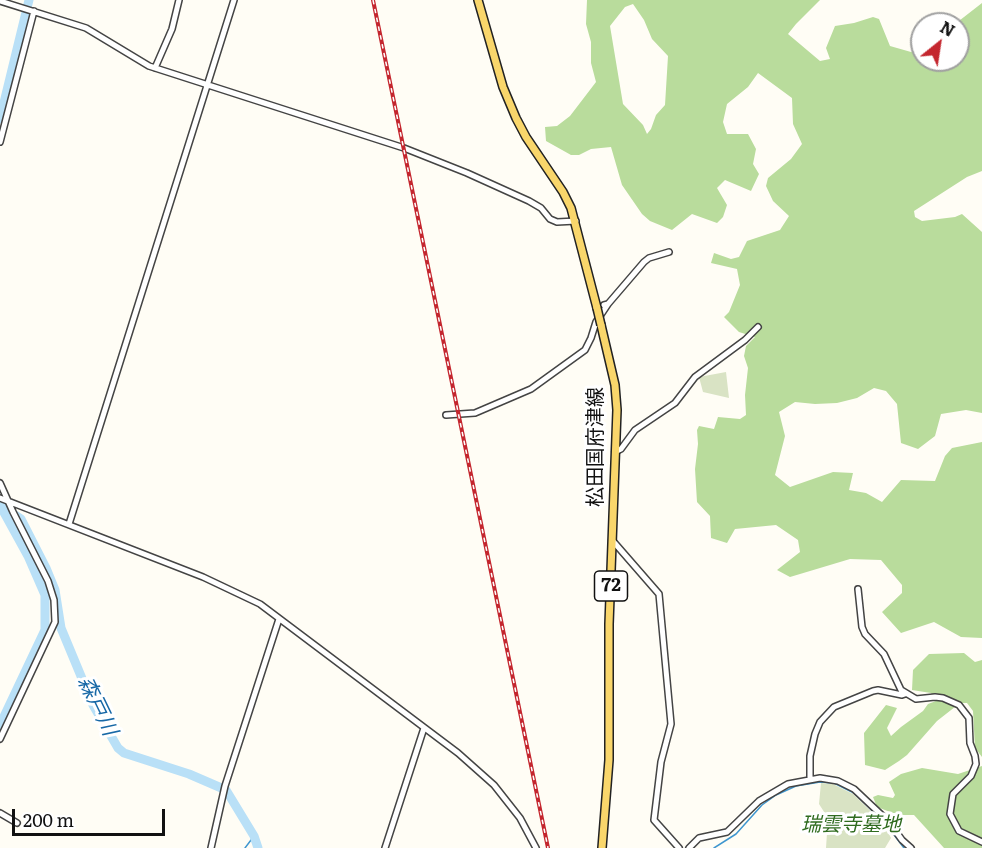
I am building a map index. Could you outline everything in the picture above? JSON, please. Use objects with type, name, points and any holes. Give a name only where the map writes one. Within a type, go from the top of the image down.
[{"type":"main road","name":"松田国府津線","points":[[478,0],[504,87],[516,118],[563,192],[576,221],[615,385],[617,410],[609,624],[609,760],[602,848]]},
{"type":"street","points":[[155,68],[172,29],[179,0]]},
{"type":"street","points":[[69,524],[234,0]]},
{"type":"street","points":[[0,1],[86,28],[155,68],[404,148],[529,201],[541,208],[550,219],[558,222],[576,221]]},
{"type":"street","points":[[0,142],[34,11]]},
{"type":"street","points":[[446,415],[475,413],[531,389],[585,350],[596,322],[608,304],[644,262],[649,258],[669,252]]},
{"type":"street","points":[[597,307],[608,304]]},
{"type":"street","points":[[615,452],[621,449],[635,430],[675,403],[695,376],[745,340],[758,327]]},
{"type":"street","points":[[591,338],[604,339]]},
{"type":"street","points":[[0,483],[48,581],[54,600],[56,622],[0,739]]},
{"type":"street","points":[[0,498],[239,593],[260,604],[458,753],[494,785],[520,818],[536,848]]},
{"type":"street","points":[[612,540],[659,594],[671,724],[662,762],[654,820],[679,848]]},
{"type":"street","points":[[858,589],[862,627],[865,634],[884,654],[901,690],[916,699],[943,698],[959,705],[969,718],[970,743],[976,764],[971,776],[953,794],[950,814],[959,831],[982,842]]},
{"type":"street","points":[[211,848],[224,789],[279,619]]},
{"type":"street","points":[[810,779],[810,756],[815,735],[820,723],[834,707],[873,691],[905,694]]},
{"type":"street","points":[[385,848],[424,728]]},
{"type":"street","points":[[689,848],[699,838],[727,832],[759,801],[788,784],[828,778],[854,789],[890,822],[902,840],[911,848]]},
{"type":"street","points":[[0,813],[17,823]]},
{"type":"green space","points":[[587,0],[820,0],[788,34],[820,61],[830,59],[826,48],[835,26],[873,17],[879,19],[890,46],[910,52],[910,72],[970,72],[970,12],[982,3],[982,171],[967,177],[914,211],[915,217],[922,221],[962,214],[982,232],[982,413],[966,410],[941,414],[935,436],[918,449],[901,443],[897,404],[886,391],[874,388],[857,398],[837,403],[795,402],[779,412],[785,436],[775,475],[790,487],[833,472],[853,473],[849,490],[866,493],[882,502],[901,480],[935,481],[945,456],[952,448],[982,442],[982,638],[961,637],[934,622],[901,633],[882,612],[902,593],[902,585],[881,560],[850,559],[790,577],[777,570],[800,552],[798,540],[776,525],[735,529],[727,543],[711,538],[710,516],[697,502],[695,469],[697,430],[699,426],[714,429],[718,417],[740,419],[746,415],[745,395],[748,368],[744,356],[746,346],[755,337],[739,332],[724,317],[729,312],[740,285],[737,269],[711,263],[714,253],[731,259],[739,257],[747,241],[780,230],[789,216],[773,201],[766,186],[768,178],[791,159],[802,144],[793,124],[792,98],[758,73],[748,87],[727,104],[723,122],[727,134],[748,134],[756,149],[753,164],[759,174],[751,191],[725,180],[717,188],[727,205],[723,217],[717,223],[692,214],[672,230],[650,221],[642,214],[622,185],[611,147],[591,149],[579,155],[571,155],[546,141],[545,127],[557,126],[570,116],[596,82],[591,63],[591,42],[586,24]],"holes":[[[633,4],[644,20],[652,39],[668,56],[665,105],[656,115],[647,134],[643,125],[623,104],[610,26],[625,7]]]},
{"type":"green space","points":[[726,372],[729,398],[703,392],[699,377]]},
{"type":"green space","points":[[964,653],[975,662],[982,660],[982,757],[975,748],[973,711],[967,703],[960,703],[937,721],[899,761],[885,770],[865,765],[864,733],[886,705],[897,708],[887,728],[891,736],[923,711],[928,704],[936,701],[931,693],[912,690],[913,670],[929,654]]},
{"type":"green space","points":[[982,766],[982,848],[944,848],[914,815],[898,815],[877,807],[873,797],[878,795],[893,798],[895,795],[889,782],[901,774],[922,768],[958,774]]},
{"type":"green space","name":"瑞雲寺墓地","points":[[821,783],[833,784],[853,794],[884,824],[891,838],[885,848],[826,848],[828,818],[819,804]]},
{"type":"waterway","points":[[0,119],[29,0]]},
{"type":"waterway","name":"森戸川","points":[[0,505],[21,519],[46,568],[55,590],[61,628],[93,705],[118,748],[124,753],[189,774],[226,790],[254,836],[258,848]]},
{"type":"waterway","points":[[0,725],[45,630],[45,595],[28,556],[1,507]]},
{"type":"waterway","points":[[714,848],[736,834],[762,805],[776,795],[796,786],[820,782],[834,783],[854,793],[885,823],[904,848]]},
{"type":"waterway","points":[[245,848],[254,836]]},
{"type":"railway","points":[[373,0],[548,848]]}]
